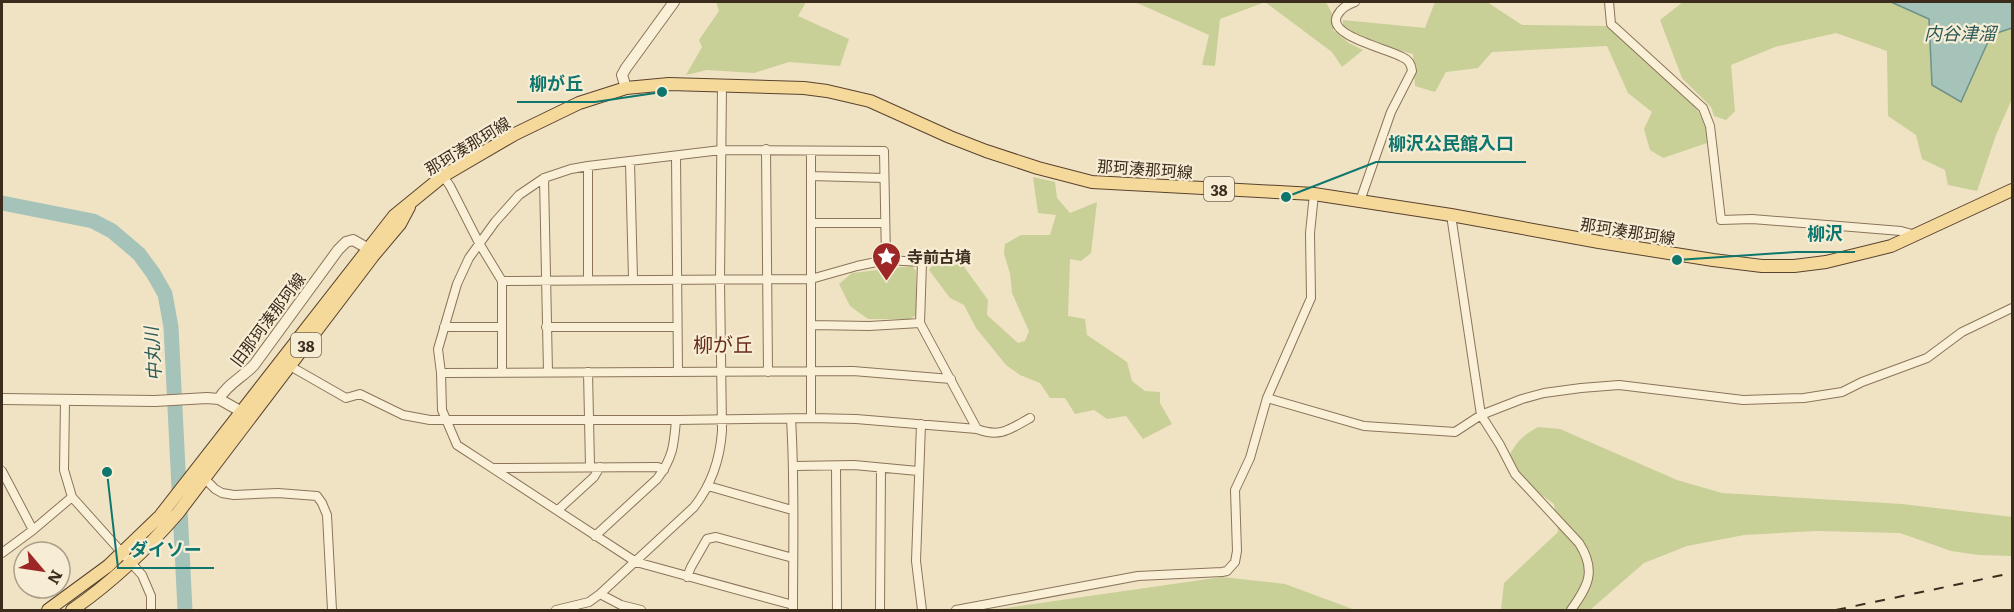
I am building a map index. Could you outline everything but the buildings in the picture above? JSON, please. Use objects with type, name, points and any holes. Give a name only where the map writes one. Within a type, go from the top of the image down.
[{"type":"main road","name":"那珂湊那珂線","points":[[72,610],[127,557],[394,216],[443,176],[559,111],[626,88],[669,84],[804,88],[827,91],[870,101],[950,138],[986,151],[1092,182],[1314,194],[1451,215],[1599,243],[1713,261],[1762,266],[1794,266],[1826,262],[1891,246],[2013,190]]},
{"type":"main road","name":"那珂湊那珂線","points":[[48,610],[162,532],[400,224],[411,204]]},
{"type":"street","points":[[626,88],[622,75],[674,2]]},
{"type":"street","points":[[1355,2],[1346,5],[1336,18],[1335,24],[1340,30],[1364,42],[1403,57],[1411,63],[1412,71],[1391,112],[1360,201]]},
{"type":"street","points":[[1609,2],[1611,24],[1703,108],[1710,126],[1721,220],[1786,221],[1901,231],[1916,235]]},
{"type":"street","points":[[556,610],[589,602],[636,562],[694,507],[708,486],[716,467],[721,450],[722,419],[720,279],[722,85]]},
{"type":"street","points":[[766,149],[768,372]]},
{"type":"street","points":[[791,419],[794,466],[793,608],[636,562],[457,445],[442,410],[438,349],[462,272],[479,243],[519,195],[544,178],[588,166],[721,150],[884,151],[886,260]]},
{"type":"street","points":[[811,151],[812,418]]},
{"type":"street","points":[[676,156],[678,371]]},
{"type":"street","points":[[630,162],[633,278]]},
{"type":"street","points":[[588,166],[588,279]]},
{"type":"street","points":[[443,176],[502,280],[502,374]]},
{"type":"street","points":[[811,176],[884,178]]},
{"type":"street","points":[[544,178],[548,372]]},
{"type":"street","points":[[956,610],[1138,576],[1227,570],[1235,562],[1237,551],[1235,490],[1250,458],[1266,398],[1287,356],[1311,298],[1310,233],[1314,194]]},
{"type":"street","points":[[1451,215],[1480,416],[1500,445],[1515,474],[1580,543],[1586,554],[1589,577],[1585,589],[1571,610]]},
{"type":"street","points":[[811,223],[885,223]]},
{"type":"street","name":"旧那珂湊那珂線","points":[[219,399],[227,388],[242,378],[254,365],[338,250],[346,242],[353,240],[367,248]]},
{"type":"street","points":[[502,280],[811,279],[886,260],[922,262],[921,323],[977,429]]},
{"type":"street","points":[[1266,398],[1364,426],[1455,432],[1480,416],[1544,393],[1600,387],[1619,386],[1743,400],[1804,398],[1842,392],[1862,382],[1927,358],[1962,332],[2013,308]]},
{"type":"street","points":[[812,326],[921,323]]},
{"type":"street","points":[[444,327],[502,327]]},
{"type":"street","points":[[546,327],[677,327]]},
{"type":"street","points":[[290,366],[346,398],[360,394],[403,415],[430,420],[812,418],[921,424],[1002,433],[1030,418]]},
{"type":"street","points":[[441,373],[853,371],[951,380]]},
{"type":"street","points":[[588,372],[590,466]]},
{"type":"street","points":[[2,399],[155,401],[207,398],[219,399],[242,411]]},
{"type":"street","points":[[64,400],[64,470],[72,497],[127,557],[145,581],[151,596],[151,610]]},
{"type":"street","points":[[595,536],[664,470],[674,449],[676,420]]},
{"type":"street","points":[[921,424],[916,561],[922,610]]},
{"type":"street","points":[[794,466],[854,465],[918,471]]},
{"type":"street","points":[[494,468],[590,466],[658,467],[664,470]]},
{"type":"street","points":[[836,466],[837,610]]},
{"type":"street","points":[[558,510],[594,477],[600,467]]},
{"type":"street","points":[[880,610],[881,468]]},
{"type":"street","points":[[2,471],[33,530]]},
{"type":"street","points":[[202,482],[228,494],[317,496],[327,515],[332,610]]},
{"type":"street","points":[[708,486],[792,510]]},
{"type":"street","points":[[2,495],[11,490]]},
{"type":"street","points":[[2,553],[72,497]]},
{"type":"street","points":[[687,577],[707,539],[716,537],[793,558]]},
{"type":"street","points":[[600,594],[621,605],[641,610]]},
{"type":"green space","points":[[716,2],[806,2],[798,16],[849,39],[840,66],[789,62],[754,73],[707,70],[686,75],[702,47],[699,40],[719,11]]},
{"type":"green space","points":[[1135,2],[1265,2],[1220,19],[1215,66],[1202,65],[1209,35]]},
{"type":"green space","points":[[1265,2],[1326,2],[1334,17],[1333,30],[1349,43],[1363,50],[1342,67],[1332,52]]},
{"type":"green space","points":[[1435,2],[1487,2],[1522,25],[1610,26],[1689,99],[1702,119],[1707,143],[1663,158],[1650,150],[1644,129],[1652,112],[1628,93],[1607,46],[1492,52],[1478,68],[1446,72],[1435,92],[1415,86],[1413,54],[1367,39],[1343,25],[1343,20],[1425,28]]},
{"type":"green space","points":[[1683,2],[2012,2],[2012,99],[1996,135],[1977,191],[1948,185],[1945,170],[1922,159],[1916,135],[1888,116],[1887,51],[1836,33],[1775,47],[1731,65],[1735,111],[1726,120],[1714,116],[1711,107],[1682,78],[1660,20]]},
{"type":"green space","points":[[1033,177],[1055,182],[1057,198],[1070,213],[1097,202],[1091,253],[1081,261],[1070,259],[1068,316],[1085,319],[1087,335],[1127,362],[1132,381],[1145,391],[1160,392],[1160,403],[1172,424],[1143,439],[1126,416],[1107,419],[1094,410],[1075,414],[1065,398],[1050,398],[1040,383],[1020,375],[1006,365],[976,328],[964,305],[950,298],[929,270],[932,266],[962,264],[988,300],[987,315],[1018,343],[1025,341],[1029,331],[1012,293],[1010,273],[1004,254],[1005,244],[1021,235],[1050,235],[1056,215],[1038,213]]},
{"type":"green space","points":[[912,266],[916,271],[916,315],[910,319],[868,319],[850,306],[839,284],[852,273]]},
{"type":"green space","points":[[1538,427],[1560,429],[1677,480],[1722,493],[1902,504],[2012,517],[2012,556],[1951,551],[1900,533],[1816,531],[1744,535],[1687,546],[1644,563],[1590,610],[1501,610],[1504,583],[1558,532],[1554,504],[1533,489],[1508,458],[1520,440]]},
{"type":"green space","points":[[1222,577],[1285,584],[1355,610],[992,610]]},
{"type":"water","name":"内谷津溜","points":[[1891,2],[2012,2],[2012,28],[1991,35],[1961,102],[1932,85],[1929,19]]},
{"type":"waterway","name":"中丸川","points":[[2,203],[93,221],[112,231],[139,254],[165,294],[171,327],[185,610]]},
{"type":"railway","points":[[1836,610],[2012,573]]},
{"type":"place","name":"柳が丘","points":[[662,92]]},
{"type":"place","name":"柳沢公民館入口","points":[[1286,197]]},
{"type":"place","name":"柳沢","points":[[1677,260]]},
{"type":"place","name":"寺前古墳","points":[[886,282]]},
{"type":"place","name":"ダイソー","points":[[107,472]]},
{"type":"district","name":"柳が丘","points":[[723,343]]}]
